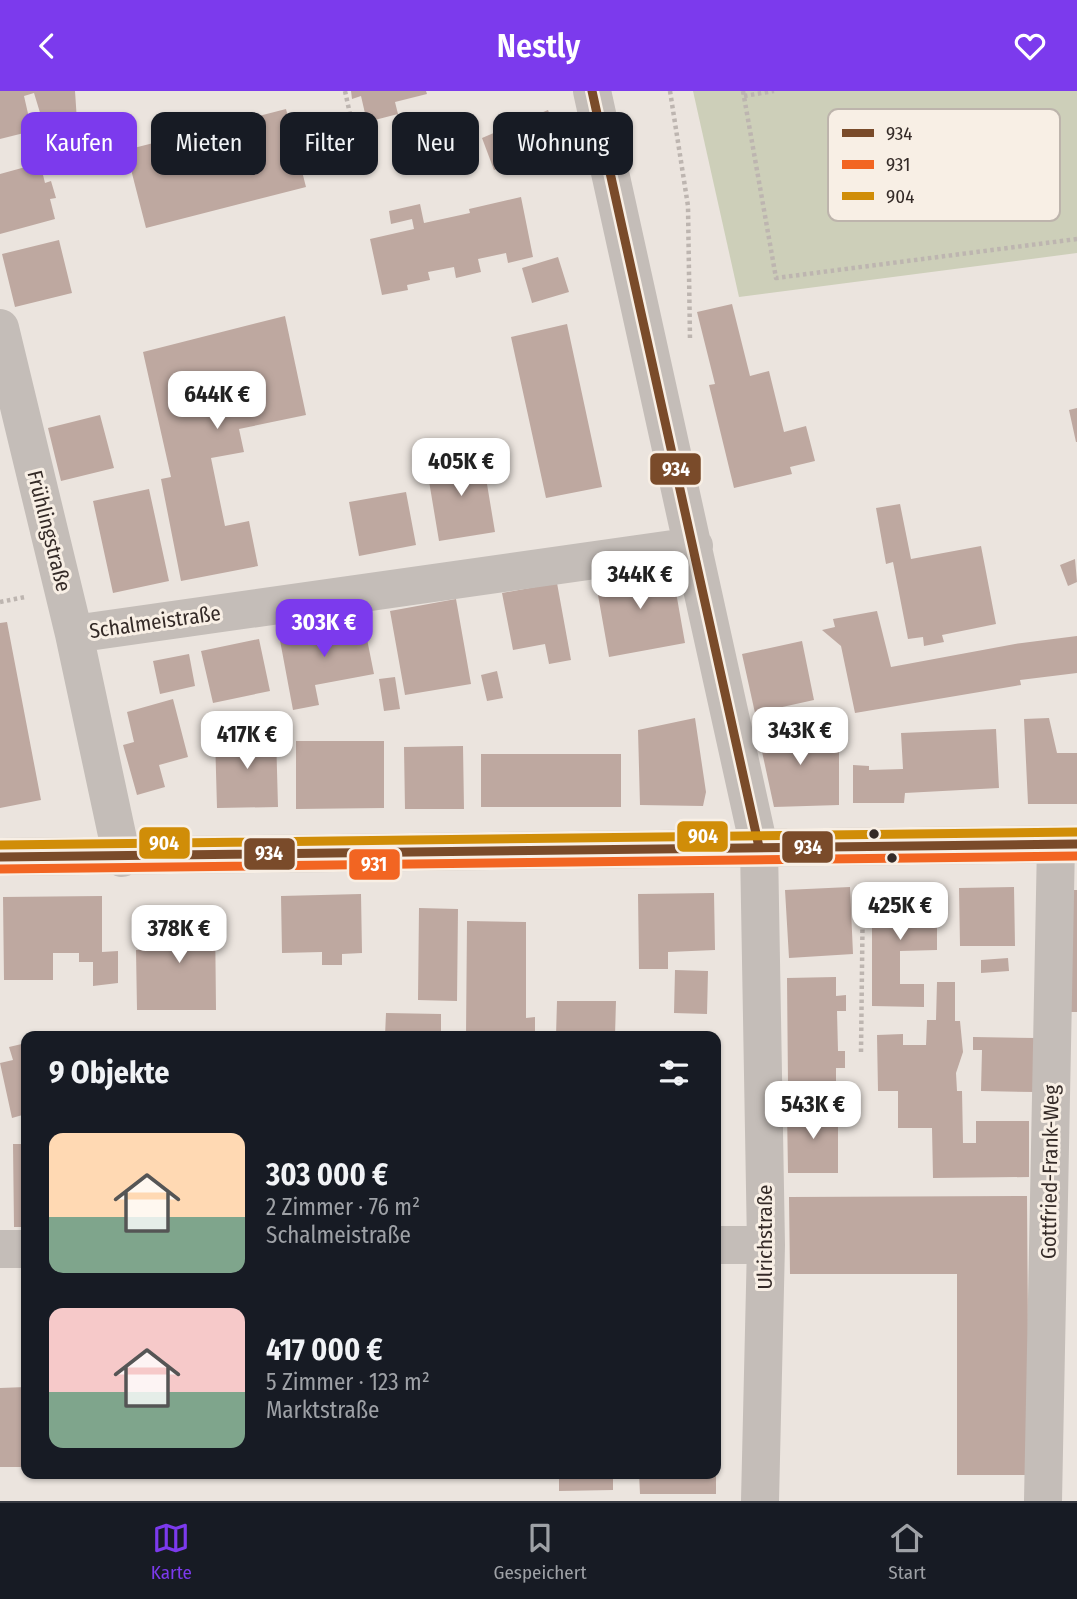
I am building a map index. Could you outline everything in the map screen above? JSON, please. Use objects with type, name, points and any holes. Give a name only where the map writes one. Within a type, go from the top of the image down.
[{"type":"street","name":"Ulrichstraße","points":[[592,91],[759,847],[766,1245],[760,1501]]},
{"type":"street","name":"Frühlingstraße","points":[[0,328],[74,634],[122,858]]},
{"type":"street","name":"Schalmeistraße","points":[[74,634],[694,546]]},
{"type":"street","points":[[0,857],[122,858],[1066,844]]},
{"type":"street","name":"Gottfried-Frank-Weg","points":[[1043,1501],[1066,844]]},
{"type":"street","points":[[721,1245],[766,1245]]},
{"type":"street","points":[[0,1249],[21,1249]]},
{"type":"path","points":[[345,91],[350,112]]},
{"type":"path","points":[[670,91],[688,207],[692,325],[688,352]]},
{"type":"path","points":[[774,91],[743,94],[776,278],[1077,239]]},
{"type":"path","points":[[861,1052],[864,846]]},
{"type":"green space","points":[[693,91],[1077,91],[1077,253],[739,297]]},
{"type":"building","points":[[0,91],[75,91],[76,112],[40,112],[34,93],[24,96],[28,112],[21,112],[21,134],[0,139]]},
{"type":"building","points":[[351,91],[426,91],[427,94],[395,102],[398,112],[378,119],[378,112],[365,112],[361,96],[352,99]]},
{"type":"building","points":[[286,109],[287,112],[280,112],[280,175],[303,175],[306,187],[146,228],[132,175],[137,175],[137,147],[151,144],[151,175],[266,175],[266,114]]},
{"type":"building","points":[[493,133],[493,167],[482,138]]},
{"type":"building","points":[[21,168],[21,175],[43,175],[45,183],[51,181],[56,198],[50,199],[55,219],[0,234],[0,174]]},
{"type":"building","points":[[521,197],[533,257],[508,263],[506,253],[478,259],[481,272],[456,278],[454,267],[428,272],[430,280],[407,285],[408,290],[382,295],[370,239],[414,229],[412,219],[391,224],[389,211],[420,204],[424,223],[470,213],[469,209]]},
{"type":"building","points":[[59,240],[72,293],[15,307],[2,254]]},
{"type":"building","points":[[558,257],[569,292],[532,303],[522,268]]},
{"type":"building","points":[[732,304],[750,376],[769,371],[784,432],[806,426],[815,461],[790,467],[792,474],[734,488],[709,385],[715,384],[697,312]]},
{"type":"building","points":[[285,316],[306,415],[239,429],[244,452],[211,458],[225,526],[249,521],[258,566],[181,581],[161,479],[171,477],[143,352]]},
{"type":"building","points":[[567,324],[602,487],[546,498],[511,337]]},
{"type":"building","points":[[1077,408],[1077,442],[1076,442],[1069,410]]},
{"type":"building","points":[[100,415],[114,468],[61,481],[48,428]]},
{"type":"building","points":[[482,454],[495,532],[439,541],[426,463]]},
{"type":"building","points":[[149,489],[169,581],[113,593],[93,501]]},
{"type":"building","points":[[406,492],[416,545],[359,556],[349,502]]},
{"type":"building","points":[[900,504],[911,559],[981,546],[996,624],[942,635],[944,642],[924,646],[923,637],[908,639],[893,562],[886,564],[876,508]]},
{"type":"building","points":[[1075,559],[1077,582],[1068,586],[1060,565]]},
{"type":"building","points":[[671,564],[685,643],[609,657],[595,578]]},
{"type":"building","points":[[557,583],[571,660],[549,664],[545,644],[513,650],[502,593]]},
{"type":"building","points":[[456,599],[471,684],[405,695],[390,611]]},
{"type":"building","points":[[877,611],[891,667],[1015,644],[1077,636],[1077,673],[1020,680],[1021,685],[855,713],[841,646],[822,630],[835,627],[833,619]]},
{"type":"building","points":[[363,619],[374,674],[315,685],[319,705],[293,710],[279,635]]},
{"type":"building","points":[[7,622],[41,800],[0,808],[0,623]]},
{"type":"building","points":[[259,639],[270,691],[213,703],[201,651]]},
{"type":"building","points":[[802,641],[814,700],[755,713],[742,654]]},
{"type":"building","points":[[189,654],[195,686],[160,694],[153,661]]},
{"type":"building","points":[[497,671],[503,698],[487,701],[481,675]]},
{"type":"building","points":[[395,677],[400,709],[384,711],[379,679]]},
{"type":"building","points":[[173,699],[188,757],[159,765],[165,787],[137,795],[123,745],[134,742],[127,712]]},
{"type":"building","points":[[695,718],[706,792],[703,806],[640,805],[638,730]]},
{"type":"building","points":[[1049,718],[1057,753],[1077,753],[1077,804],[1028,804],[1024,719]]},
{"type":"building","points":[[818,721],[820,752],[839,750],[839,805],[774,807],[758,733]]},
{"type":"building","points":[[996,729],[999,788],[905,793],[904,803],[853,803],[853,765],[869,766],[869,770],[903,769],[901,733]]},
{"type":"building","points":[[276,734],[278,807],[217,808],[215,736]]},
{"type":"building","points":[[296,741],[384,741],[384,808],[296,809]]},
{"type":"building","points":[[463,746],[464,809],[405,809],[404,747]]},
{"type":"building","points":[[481,754],[621,754],[621,807],[481,807]]},
{"type":"building","points":[[850,887],[853,954],[789,958],[785,890]]},
{"type":"building","points":[[1014,887],[1015,946],[960,946],[959,888]]},
{"type":"building","points":[[872,890],[937,890],[937,950],[900,951],[900,984],[924,984],[924,1007],[872,1006]]},
{"type":"building","points":[[1061,890],[1077,890],[1077,1012],[1063,1012]]},
{"type":"building","points":[[714,893],[715,950],[668,952],[668,969],[639,969],[638,894]]},
{"type":"building","points":[[361,894],[362,953],[342,954],[342,965],[322,965],[322,952],[282,953],[281,896]]},
{"type":"building","points":[[102,896],[102,952],[118,951],[118,983],[93,986],[93,962],[79,962],[79,953],[53,953],[53,980],[4,980],[3,897]]},
{"type":"building","points":[[419,908],[458,909],[457,1001],[418,1000]]},
{"type":"building","points":[[154,915],[215,915],[216,1010],[137,1010],[136,950],[155,950]]},
{"type":"building","points":[[467,921],[526,922],[526,1018],[535,1017],[535,1031],[466,1031]]},
{"type":"building","points":[[1008,958],[1009,971],[981,973],[981,960]]},
{"type":"building","points":[[675,970],[708,971],[707,1014],[674,1013]]},
{"type":"building","points":[[836,977],[836,996],[846,995],[846,1011],[837,1011],[838,1051],[845,1051],[845,1068],[836,1068],[836,1083],[788,1084],[787,978]]},
{"type":"building","points":[[937,982],[955,982],[955,1021],[960,1021],[963,1052],[956,1073],[957,1091],[962,1091],[963,1143],[976,1143],[976,1121],[1029,1121],[1029,1177],[933,1178],[932,1128],[898,1128],[898,1091],[878,1091],[877,1035],[903,1034],[903,1045],[926,1045],[927,1020],[936,1020]]},
{"type":"building","points":[[557,1001],[616,1001],[615,1031],[556,1031]]},
{"type":"building","points":[[386,1013],[441,1014],[441,1031],[385,1031]]},
{"type":"building","points":[[973,1037],[1036,1038],[1035,1092],[981,1091],[982,1050],[973,1050]]},
{"type":"building","points":[[21,1044],[21,1115],[12,1118],[0,1063],[13,1060],[9,1047]]},
{"type":"building","points":[[787,1110],[838,1110],[838,1173],[788,1173]]},
{"type":"building","points":[[13,1144],[21,1144],[21,1227],[14,1227]]},
{"type":"building","points":[[1027,1196],[1029,1475],[957,1475],[957,1274],[790,1274],[789,1197]]},
{"type":"building","points":[[21,1387],[21,1467],[0,1467],[0,1388]]},
{"type":"building","points":[[559,1479],[613,1479],[613,1490],[559,1491]]},
{"type":"building","points":[[639,1479],[716,1479],[716,1494],[640,1494]]},
{"type":"transit line","name":"934","points":[[592,91],[759,847]]},
{"type":"transit line","name":"904","points":[[0,845],[1077,832]]},
{"type":"transit line","name":"934","points":[[0,857],[1077,844]]},
{"type":"transit line","name":"931","points":[[0,869],[1077,856]]}]
